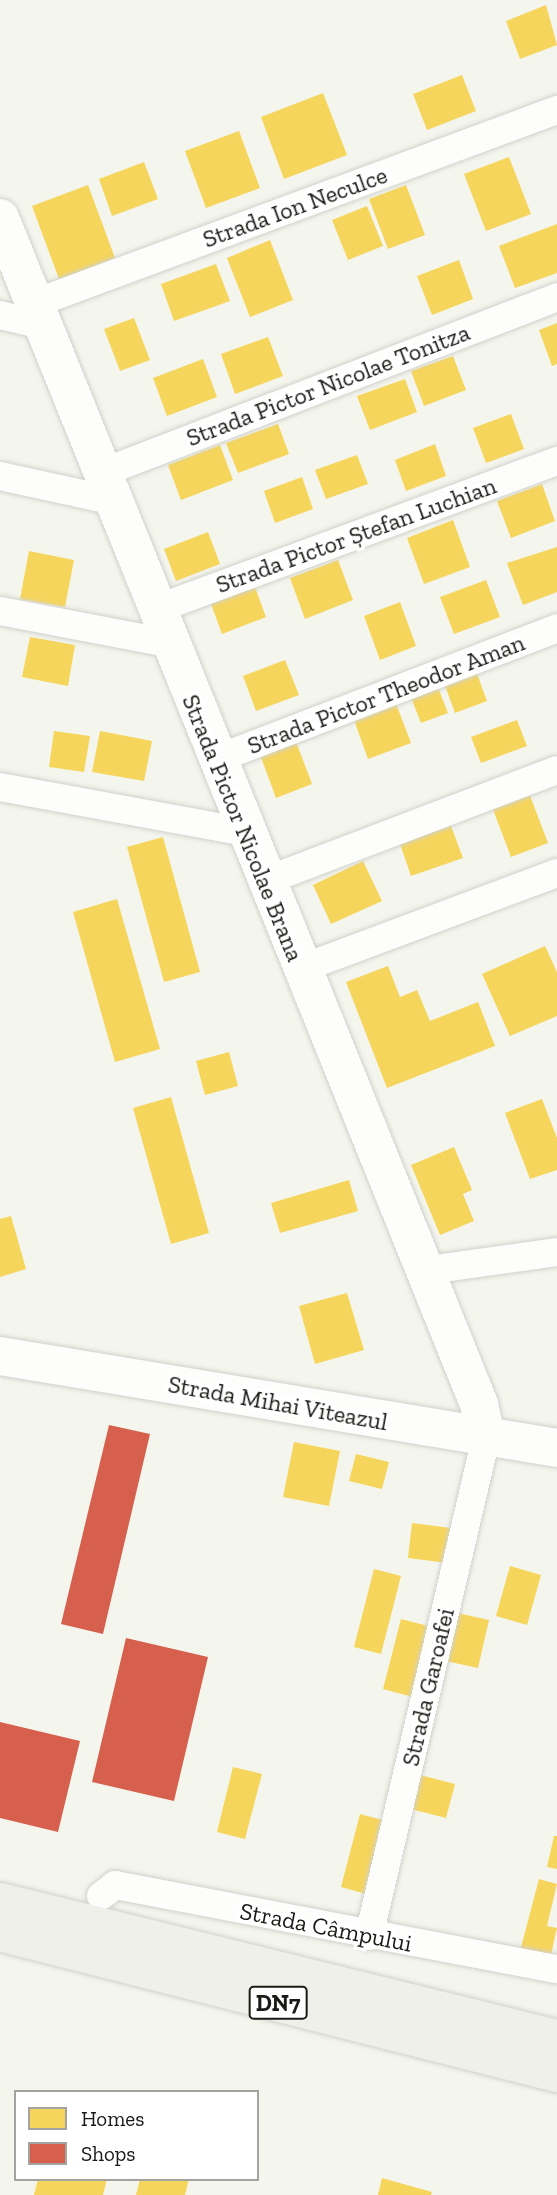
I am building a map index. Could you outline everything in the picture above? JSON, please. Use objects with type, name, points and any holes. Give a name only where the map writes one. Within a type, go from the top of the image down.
[{"type":"main road","name":"DN7","points":[[0,1902],[557,2039]]},
{"type":"main road","name":"DN7","points":[[0,1933],[557,2073]]},
{"type":"street","name":"Strada Ion Neculce","points":[[25,315],[557,110]]},
{"type":"street","name":"Strada Pictor Nicolae Brana","points":[[0,218],[25,315],[105,487],[422,1271],[479,1404],[486,1438]]},
{"type":"street","name":"Strada Pictor Nicolae Tonitza","points":[[105,487],[557,297]]},
{"type":"street","name":"Strada Pictor Ștefan Luchian","points":[[161,626],[557,461]]},
{"type":"street","points":[[0,476],[105,487]]},
{"type":"street","points":[[0,611],[161,626]]},
{"type":"street","name":"Strada Pictor Theodor Aman","points":[[214,760],[557,628]]},
{"type":"street","points":[[265,881],[557,770]]},
{"type":"street","points":[[0,787],[244,832]]},
{"type":"street","points":[[300,968],[557,873]]},
{"type":"street","points":[[422,1271],[557,1252]]},
{"type":"street","name":"Strada Mihai Viteazul","points":[[0,1356],[557,1448]]},
{"type":"street","name":"Strada Garoafei","points":[[369,1936],[486,1438]]},
{"type":"street","name":"Strada Câmpului","points":[[101,1896],[116,1885],[369,1936],[557,1969]]},
{"type":"building: Homes","points":[[546,5],[557,45],[520,59],[506,21]]},
{"type":"building: Homes","points":[[462,75],[476,111],[427,130],[413,94]]},
{"type":"building: Homes","points":[[323,93],[347,155],[284,179],[261,117]]},
{"type":"building: Homes","points":[[239,131],[260,188],[206,208],[185,151]]},
{"type":"building: Homes","points":[[509,157],[531,214],[486,231],[464,174]]},
{"type":"building: Homes","points":[[144,162],[158,199],[112,216],[99,179]]},
{"type":"building: Homes","points":[[88,185],[115,258],[59,279],[32,206]]},
{"type":"building: Homes","points":[[406,185],[425,235],[388,249],[369,199]]},
{"type":"building: Homes","points":[[367,206],[383,246],[348,260],[332,220]]},
{"type":"building: Homes","points":[[557,224],[557,273],[515,288],[499,246]]},
{"type":"building: Homes","points":[[270,240],[293,300],[250,317],[227,258]]},
{"type":"building: Homes","points":[[459,260],[473,299],[432,315],[417,276]]},
{"type":"building: Homes","points":[[216,264],[230,301],[174,321],[161,284]]},
{"type":"building: Homes","points":[[134,318],[150,360],[120,371],[104,329]]},
{"type":"building: Homes","points":[[557,323],[557,364],[552,366],[539,330]]},
{"type":"building: Homes","points":[[268,337],[283,376],[235,394],[221,354]]},
{"type":"building: Homes","points":[[453,356],[466,390],[424,406],[411,371]]},
{"type":"building: Homes","points":[[203,359],[217,397],[167,416],[153,378]]},
{"type":"building: Homes","points":[[405,379],[417,412],[370,430],[357,396]]},
{"type":"building: Homes","points":[[511,414],[524,449],[486,463],[473,428]]},
{"type":"building: Homes","points":[[278,424],[289,454],[238,473],[226,443]]},
{"type":"building: Homes","points":[[435,444],[446,476],[406,491],[395,460]]},
{"type":"building: Homes","points":[[220,445],[233,480],[181,500],[168,465]]},
{"type":"building: Homes","points":[[357,455],[368,484],[326,499],[315,470]]},
{"type":"building: Homes","points":[[302,477],[313,509],[275,523],[264,491]]},
{"type":"building: Homes","points":[[542,484],[555,521],[511,538],[497,501]]},
{"type":"building: Homes","points":[[453,520],[470,567],[424,584],[407,538]]},
{"type":"building: Homes","points":[[208,532],[220,564],[176,581],[164,549]]},
{"type":"building: Homes","points":[[557,547],[557,592],[523,605],[507,563]]},
{"type":"building: Homes","points":[[29,551],[74,560],[65,607],[20,599]]},
{"type":"building: Homes","points":[[338,560],[353,600],[305,619],[290,578]]},
{"type":"building: Homes","points":[[486,580],[500,617],[454,634],[440,597]]},
{"type":"building: Homes","points":[[255,587],[266,617],[222,634],[211,604]]},
{"type":"building: Homes","points":[[400,602],[416,646],[380,660],[364,616]]},
{"type":"building: Homes","points":[[30,637],[75,645],[68,686],[22,677]]},
{"type":"building: Homes","points":[[285,660],[299,695],[256,711],[243,676]]},
{"type":"building: Homes","points":[[476,671],[487,701],[455,713],[444,683]]},
{"type":"building: Homes","points":[[437,685],[448,713],[421,723],[410,695]]},
{"type":"building: Homes","points":[[395,701],[411,743],[368,759],[353,717]]},
{"type":"building: Homes","points":[[517,720],[527,746],[481,763],[471,737]]},
{"type":"building: Homes","points":[[54,731],[90,736],[84,772],[49,767]]},
{"type":"building: Homes","points":[[100,731],[152,741],[144,781],[92,772]]},
{"type":"building: Homes","points":[[295,739],[312,784],[276,798],[259,752]]},
{"type":"building: Homes","points":[[529,793],[548,843],[511,857],[492,807]]},
{"type":"building: Homes","points":[[451,826],[463,858],[411,876],[400,844]]},
{"type":"building: Homes","points":[[163,837],[200,972],[164,982],[127,847]]},
{"type":"building: Homes","points":[[363,861],[382,901],[331,924],[313,885]]},
{"type":"building: Homes","points":[[117,899],[160,1049],[115,1062],[73,912]]},
{"type":"building: Homes","points":[[545,946],[557,972],[557,1016],[510,1036],[482,974]]},
{"type":"building: Homes","points":[[388,966],[400,997],[417,990],[430,1021],[478,1002],[495,1046],[387,1088],[346,982]]},
{"type":"building: Homes","points":[[229,1052],[238,1086],[205,1095],[196,1061]]},
{"type":"building: Homes","points":[[171,1097],[209,1233],[171,1244],[133,1108]]},
{"type":"building: Homes","points":[[542,1099],[557,1138],[557,1170],[530,1179],[505,1113]]},
{"type":"building: Homes","points":[[454,1147],[472,1190],[463,1194],[474,1221],[440,1235],[411,1165]]},
{"type":"building: Homes","points":[[349,1180],[358,1211],[280,1233],[271,1203]]},
{"type":"building: Homes","points":[[11,1216],[26,1269],[0,1277],[0,1219]]},
{"type":"building: Homes","points":[[347,1293],[364,1350],[315,1364],[299,1306]]},
{"type":"building: Homes","points":[[294,1442],[340,1451],[329,1506],[283,1497]]},
{"type":"building: Homes","points":[[356,1454],[389,1462],[382,1489],[349,1481]]},
{"type":"building: Homes","points":[[412,1523],[451,1528],[447,1563],[408,1558]]},
{"type":"building: Homes","points":[[510,1566],[541,1575],[527,1625],[496,1616]]},
{"type":"building: Homes","points":[[374,1569],[401,1576],[381,1654],[354,1647]]},
{"type":"building: Homes","points":[[453,1612],[489,1620],[478,1668],[441,1660]]},
{"type":"building: Homes","points":[[401,1619],[432,1627],[413,1697],[383,1689]]},
{"type":"building: Homes","points":[[233,1767],[262,1774],[245,1839],[217,1832]]},
{"type":"building: Homes","points":[[420,1775],[455,1784],[446,1818],[411,1809]]},
{"type":"building: Homes","points":[[360,1814],[386,1821],[366,1894],[341,1887]]},
{"type":"building: Homes","points":[[554,1836],[557,1836],[557,1869],[547,1867]]},
{"type":"building: Homes","points":[[539,1879],[557,1884],[547,1926],[557,1928],[550,1959],[520,1951]]},
{"type":"building: Homes","points":[[382,2178],[432,2192],[431,2195],[378,2195]]},
{"type":"building: Homes","points":[[38,2181],[106,2181],[103,2195],[34,2195]]},
{"type":"building: Homes","points":[[140,2181],[188,2181],[185,2195],[136,2195]]},
{"type":"building: Shops","points":[[109,1425],[150,1434],[103,1634],[61,1624]]},
{"type":"building: Shops","points":[[126,1638],[208,1657],[174,1801],[92,1782]]},
{"type":"building: Shops","points":[[0,1722],[80,1741],[58,1832],[0,1818]]}]
